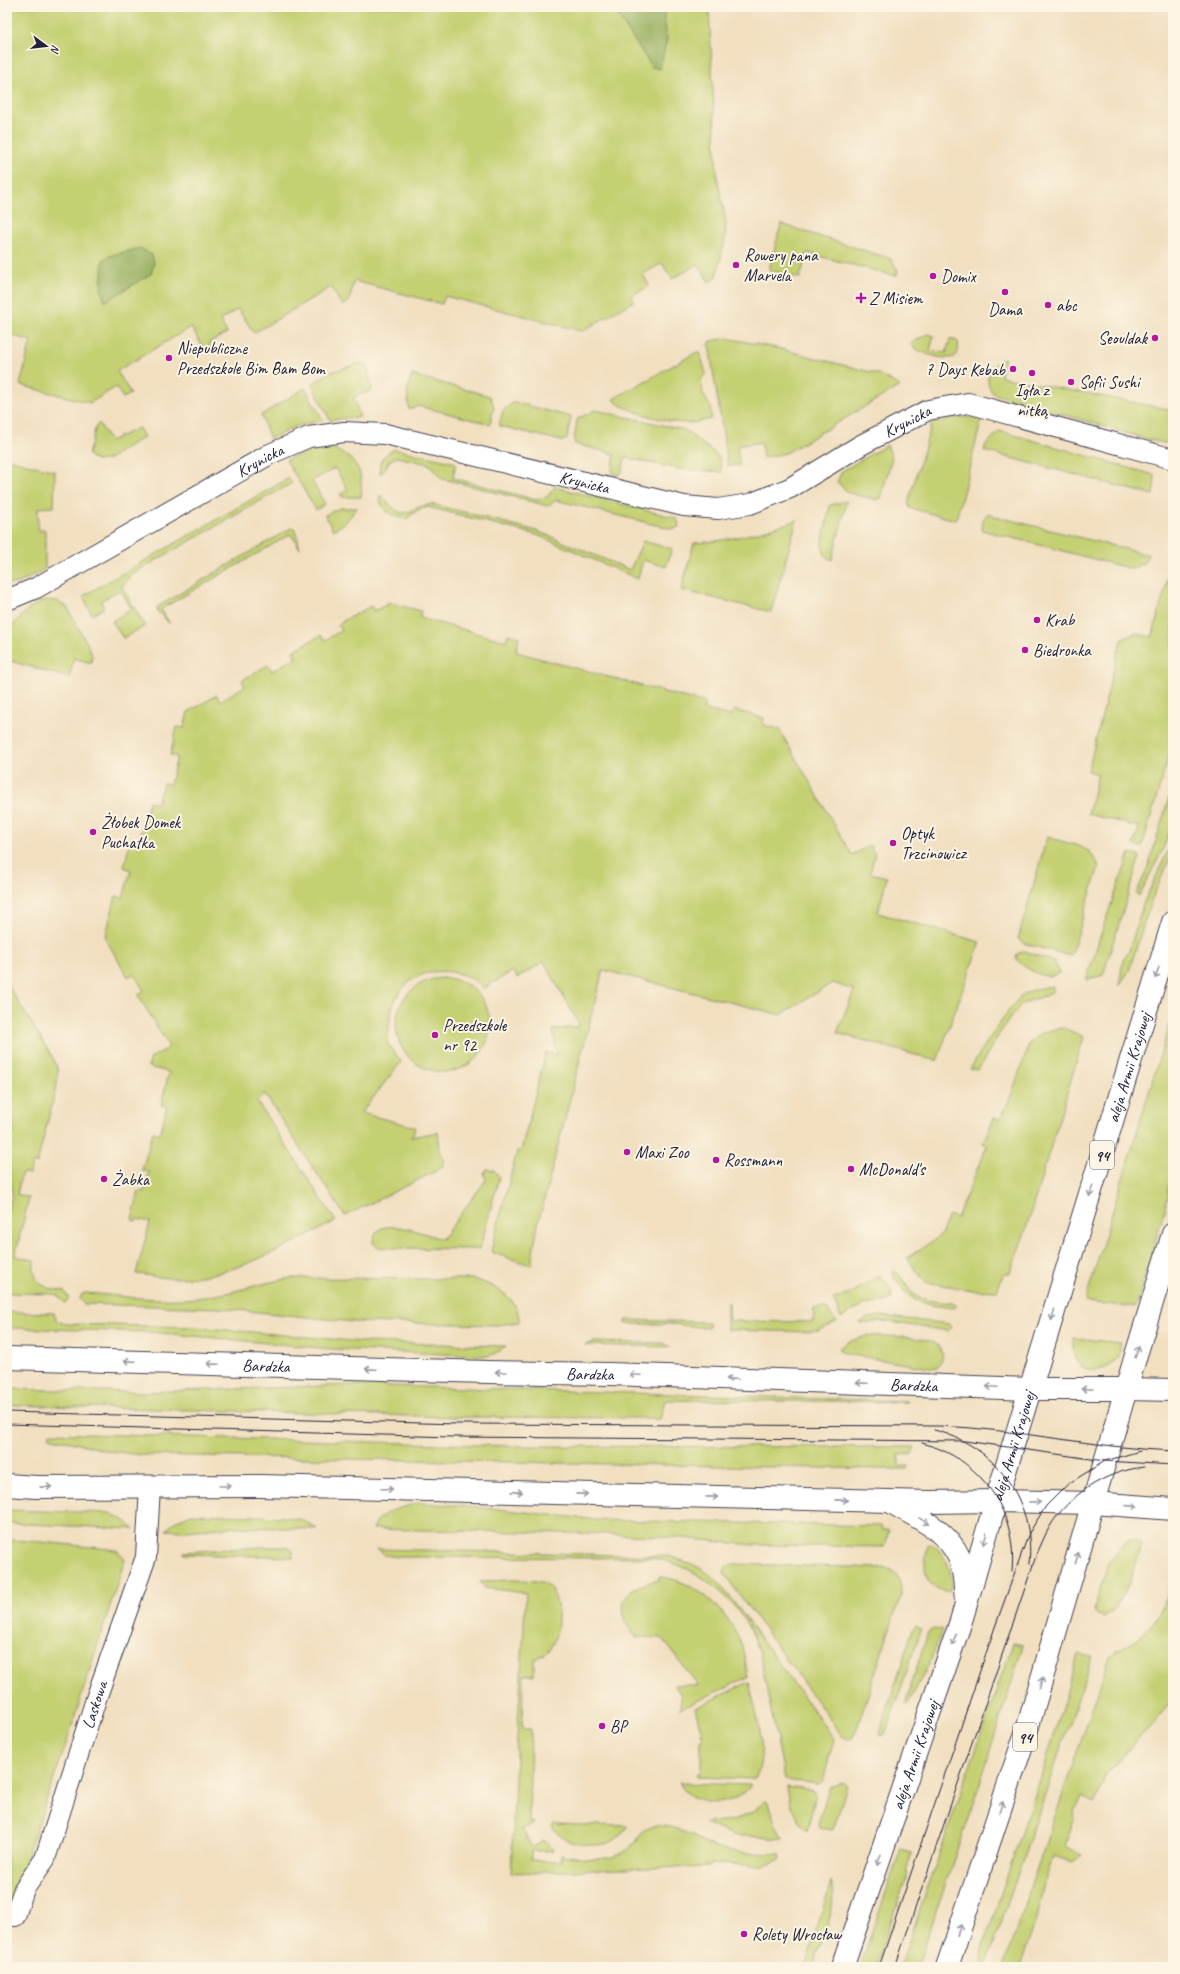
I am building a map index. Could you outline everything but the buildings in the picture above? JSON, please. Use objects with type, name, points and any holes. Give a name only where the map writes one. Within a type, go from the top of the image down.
[{"type":"main road","name":"aleja Armii Krajowej","points":[[842,1967],[966,1603],[1173,922]]},
{"type":"main road","name":"94","points":[[947,1967],[1026,1733],[1126,1389],[1173,1234]]},
{"type":"main road","name":"Bardzka","points":[[7,1358],[488,1372],[610,1374],[1031,1389],[1173,1390]]},
{"type":"main road","points":[[7,1485],[36,1487],[260,1486],[890,1501],[996,1501],[1093,1503],[1173,1509]]},
{"type":"main road","points":[[890,1501],[925,1521],[944,1535],[959,1558],[964,1576],[966,1603]]},
{"type":"street","name":"Krynicka","points":[[7,600],[36,588],[79,565],[270,454],[309,437],[344,432],[385,434],[684,506],[718,509],[750,504],[790,488],[861,445],[928,410],[968,403],[1173,459]]},
{"type":"street","name":"Laskowa","points":[[16,1916],[24,1889],[45,1858],[97,1696],[146,1557],[150,1487]]},
{"type":"green space","points":[[7,7],[709,7],[717,176],[726,222],[725,240],[716,278],[709,282],[698,264],[672,279],[662,263],[643,274],[649,286],[632,296],[634,301],[582,331],[445,296],[442,304],[354,281],[349,302],[342,305],[331,287],[254,333],[238,309],[220,320],[227,333],[209,343],[212,347],[205,351],[191,327],[117,371],[131,394],[123,398],[116,387],[90,403],[20,385],[31,341],[7,334]]},
{"type":"green space","points":[[612,7],[663,7],[667,39],[660,69],[652,67]]},
{"type":"green space","points":[[781,224],[891,259],[898,271],[896,276],[807,253],[800,278],[769,270]]},
{"type":"green space","points":[[140,248],[152,255],[154,263],[151,274],[105,302],[101,289],[103,260],[109,256]]},
{"type":"green space","points":[[928,334],[934,336],[930,350],[946,353],[950,340],[955,340],[958,342],[957,354],[954,357],[949,358],[937,357],[924,353],[910,344]]},
{"type":"green space","points":[[727,338],[781,349],[878,374],[900,386],[786,453],[763,458],[761,442],[737,446],[740,465],[728,466],[709,345],[711,341]]},
{"type":"green space","points":[[697,352],[700,352],[706,374],[701,379],[703,394],[711,407],[711,419],[689,423],[670,421],[647,416],[625,408],[613,399]]},
{"type":"green space","points":[[1005,358],[1001,377],[1173,410],[1173,441],[1164,443],[1150,440],[994,394],[988,384],[989,373],[995,364]]},
{"type":"green space","points":[[361,363],[367,366],[372,390],[354,397],[360,417],[330,420],[312,384],[331,372]]},
{"type":"green space","points":[[412,375],[490,396],[494,407],[490,424],[418,406],[409,410],[407,390]]},
{"type":"green space","points":[[305,388],[323,420],[297,426],[270,439],[261,415]]},
{"type":"green space","points":[[514,402],[571,417],[567,439],[562,441],[499,426],[503,410]]},
{"type":"green space","points":[[595,410],[685,430],[719,457],[722,472],[679,469],[625,458],[622,472],[619,475],[614,474],[612,470],[615,454],[575,444],[574,441],[577,419]]},
{"type":"green space","points":[[956,417],[982,418],[956,520],[910,508],[908,503],[932,423]]},
{"type":"green space","points":[[99,423],[110,441],[139,428],[144,437],[107,460],[97,461],[88,455],[96,426]]},
{"type":"green space","points":[[1000,431],[1154,475],[1153,495],[984,451],[986,444]]},
{"type":"green space","points":[[887,445],[892,457],[881,498],[877,500],[849,493],[837,482],[842,471]]},
{"type":"green space","points":[[328,446],[351,459],[359,470],[362,486],[361,497],[342,497],[340,494],[348,490],[335,468],[312,481],[325,504],[316,510],[286,460],[309,450]]},
{"type":"green space","points":[[394,449],[456,463],[453,478],[536,500],[547,497],[555,487],[676,518],[679,527],[672,529],[556,500],[548,506],[440,478],[429,464],[397,457],[390,460],[383,472],[380,473],[379,469],[382,458]]},
{"type":"green space","points":[[7,459],[55,471],[54,507],[38,508],[38,530],[45,530],[45,569],[19,583],[7,584]]},
{"type":"green space","points":[[289,478],[292,483],[130,575],[122,587],[145,626],[123,638],[112,621],[132,609],[120,590],[101,601],[104,608],[92,615],[83,596]]},
{"type":"green space","points":[[379,496],[382,496],[390,505],[401,513],[406,513],[422,506],[432,504],[537,531],[630,570],[643,541],[672,549],[666,567],[643,560],[638,579],[537,535],[428,507],[418,510],[406,519],[392,515],[385,510]]},
{"type":"green space","points":[[847,501],[832,560],[825,556],[822,545],[830,505]]},
{"type":"green space","points":[[340,508],[357,508],[345,523],[333,530],[325,515]]},
{"type":"green space","points":[[987,514],[1149,555],[1145,562],[1132,569],[982,530],[983,520]]},
{"type":"green space","points":[[797,520],[771,612],[681,590],[694,543],[746,535]]},
{"type":"green space","points":[[293,527],[300,549],[291,534],[161,609],[170,624],[158,612],[157,607]]},
{"type":"green space","points":[[1173,560],[1173,742],[1142,847],[1133,845],[1139,827],[1088,814],[1098,774],[1088,771],[1121,640],[1135,633],[1152,637]]},
{"type":"green space","points":[[44,600],[57,601],[67,607],[89,647],[92,656],[91,663],[74,658],[69,678],[7,660],[7,632],[29,610]]},
{"type":"green space","points":[[390,603],[421,611],[420,618],[506,641],[508,634],[519,637],[516,652],[705,703],[703,709],[731,716],[733,710],[764,718],[763,725],[779,729],[852,855],[870,845],[875,854],[870,873],[887,877],[878,913],[980,942],[937,1061],[837,1033],[854,990],[832,983],[781,1015],[603,970],[538,1224],[531,1265],[493,1253],[491,1251],[517,1151],[521,1151],[546,1052],[556,1054],[557,1056],[553,1030],[580,1026],[544,962],[517,978],[513,971],[484,988],[464,975],[440,971],[428,973],[417,977],[407,984],[399,993],[393,1005],[390,1018],[388,1044],[401,1062],[361,1113],[415,1127],[411,1137],[438,1132],[440,1150],[445,1161],[444,1165],[434,1172],[345,1216],[264,1093],[257,1102],[336,1221],[257,1260],[215,1273],[194,1277],[172,1278],[136,1274],[150,1222],[137,1219],[136,1221],[132,1220],[139,1191],[144,1192],[149,1172],[142,1170],[153,1132],[160,1134],[167,1106],[161,1105],[169,1072],[148,1067],[151,1058],[169,1047],[138,995],[144,991],[134,974],[128,977],[105,938],[116,896],[123,898],[131,870],[124,867],[131,838],[139,840],[149,801],[157,803],[163,783],[170,784],[177,757],[170,755],[177,727],[184,728],[188,712],[217,695],[220,701],[245,686],[242,680],[268,665],[272,671],[296,657],[293,651],[321,635],[325,640],[341,631],[338,625],[341,622],[371,606],[374,611]]},
{"type":"green space","points":[[1173,784],[1173,819],[1164,847],[1139,896],[1136,894],[1148,867]]},
{"type":"green space","points":[[1047,837],[1079,846],[1090,852],[1099,866],[1071,956],[1026,944],[1018,939]]},
{"type":"green space","points":[[1173,840],[1173,852],[1151,901],[1129,971],[1119,986],[1123,960],[1129,951],[1144,902]]},
{"type":"green space","points":[[1130,853],[1140,856],[1103,975],[1086,980],[1107,916]]},
{"type":"green space","points":[[1025,951],[1054,962],[1060,972],[1049,976],[1030,970],[1016,958],[1017,954]]},
{"type":"green space","points":[[443,978],[461,981],[476,992],[487,1007],[490,1025],[487,1043],[476,1058],[461,1069],[443,1072],[425,1069],[410,1058],[399,1043],[396,1025],[399,1007],[410,992],[425,981]]},
{"type":"green space","points":[[7,984],[53,1058],[58,1070],[57,1084],[37,1164],[33,1162],[29,1174],[22,1173],[17,1194],[29,1198],[15,1256],[34,1260],[34,1268],[37,1279],[40,1283],[50,1289],[64,1291],[69,1298],[65,1303],[57,1295],[52,1294],[7,1293],[7,1215],[12,1195],[7,1135],[14,1134],[7,1074]]},
{"type":"green space","points":[[1053,986],[1053,991],[1049,994],[1025,1003],[1015,1012],[1003,1028],[978,1070],[970,1069],[1004,1017],[1019,998],[1032,990]]},
{"type":"green space","points":[[1173,1013],[1173,1171],[1167,1192],[1169,1192],[1168,1197],[1136,1307],[1085,1302]]},
{"type":"green space","points":[[1064,1028],[1084,1037],[1025,1232],[1010,1273],[1003,1275],[997,1291],[972,1290],[925,1282],[907,1258],[941,1235],[949,1215],[957,1218],[987,1146],[983,1143],[994,1118],[1000,1119],[1011,1096],[1029,1044],[1032,1040],[1044,1032]]},
{"type":"green space","points":[[487,1169],[494,1170],[499,1177],[480,1249],[387,1248],[378,1247],[373,1243],[375,1233],[382,1228],[391,1227],[413,1230],[442,1239],[486,1180],[484,1174]]},
{"type":"green space","points":[[893,1271],[899,1274],[911,1292],[918,1297],[933,1301],[954,1303],[957,1306],[953,1308],[937,1306],[917,1301],[905,1292],[895,1279]]},
{"type":"green space","points":[[880,1275],[891,1290],[891,1299],[884,1302],[863,1305],[841,1318],[833,1299],[850,1294]]},
{"type":"green space","points":[[292,1278],[473,1279],[504,1293],[515,1306],[518,1313],[519,1322],[497,1325],[354,1322],[219,1308],[84,1304],[80,1299],[82,1294],[86,1293],[155,1299],[196,1298]]},
{"type":"green space","points":[[727,1303],[729,1303],[729,1321],[813,1322],[814,1308],[826,1308],[836,1322],[818,1331],[810,1332],[727,1330]]},
{"type":"green space","points":[[7,1312],[54,1313],[57,1321],[67,1324],[196,1327],[363,1342],[506,1346],[494,1354],[487,1356],[331,1349],[150,1332],[7,1328]]},
{"type":"green space","points":[[881,1316],[949,1324],[951,1327],[948,1331],[883,1321],[859,1323],[868,1318]]},
{"type":"green space","points":[[626,1320],[709,1322],[709,1328],[672,1324],[626,1324]]},
{"type":"green space","points":[[867,1336],[902,1337],[930,1341],[938,1346],[943,1355],[942,1359],[937,1367],[930,1368],[852,1355],[839,1351],[839,1348],[850,1341]]},
{"type":"green space","points":[[1074,1338],[1121,1343],[1119,1353],[1113,1363],[1107,1367],[1094,1370],[1082,1367],[1074,1356]]},
{"type":"green space","points":[[593,1342],[662,1343],[671,1347],[585,1345]]},
{"type":"green space","points":[[355,1385],[908,1402],[665,1400],[660,1420],[650,1418],[450,1417],[7,1405],[7,1389],[144,1392]]},
{"type":"green space","points":[[50,1433],[514,1446],[915,1447],[912,1454],[899,1455],[899,1466],[909,1466],[907,1469],[878,1469],[140,1455],[109,1451],[49,1437]]},
{"type":"green space","points":[[420,1503],[478,1507],[598,1520],[881,1526],[882,1530],[889,1530],[885,1547],[751,1545],[673,1537],[611,1534],[373,1529],[380,1518],[386,1514],[399,1508]]},
{"type":"green space","points":[[7,1510],[109,1513],[126,1521],[134,1529],[7,1523]]},
{"type":"green space","points":[[191,1514],[288,1517],[303,1520],[317,1529],[234,1527],[185,1531],[166,1530],[174,1522]]},
{"type":"green space","points":[[7,1540],[117,1550],[125,1559],[66,1744],[7,1913]]},
{"type":"green space","points":[[1126,1541],[1139,1541],[1141,1547],[1128,1585],[1117,1605],[1111,1612],[1105,1616],[1096,1614],[1094,1609],[1108,1563]]},
{"type":"green space","points":[[930,1544],[940,1552],[948,1564],[951,1578],[949,1591],[940,1590],[933,1586],[926,1575],[925,1560],[928,1545]]},
{"type":"green space","points":[[260,1547],[287,1547],[293,1551],[293,1557],[184,1554],[184,1552]]},
{"type":"green space","points":[[376,1549],[668,1556],[700,1568],[712,1576],[725,1590],[834,1739],[823,1781],[818,1784],[785,1780],[759,1650],[752,1633],[731,1603],[718,1590],[704,1579],[688,1570],[653,1558],[398,1557],[384,1555]]},
{"type":"green space","points":[[734,1564],[886,1568],[894,1572],[898,1578],[901,1587],[901,1595],[856,1731],[851,1740],[842,1736],[725,1575],[724,1571],[726,1566]]},
{"type":"green space","points":[[1173,1576],[1173,1700],[1106,1775],[1095,1802],[1083,1796],[1074,1811],[1074,1820],[1064,1846],[1082,1854],[1074,1862],[1053,1856],[1044,1883],[1036,1920],[1020,1967],[1003,1967],[1110,1656],[1139,1638],[1152,1625],[1165,1602]]},
{"type":"green space","points":[[659,1577],[672,1579],[696,1589],[725,1616],[739,1638],[744,1652],[748,1677],[680,1709],[681,1695],[674,1685],[698,1685],[662,1638],[636,1637],[623,1616],[622,1608],[624,1600],[629,1593],[646,1583],[659,1580]]},
{"type":"green space","points":[[480,1581],[539,1581],[550,1588],[557,1603],[557,1632],[551,1647],[544,1655],[534,1660],[534,1675],[523,1675],[522,1729],[531,1729],[529,1822],[534,1823],[522,1830],[532,1847],[544,1841],[552,1848],[553,1851],[531,1851],[531,1860],[561,1861],[561,1854],[590,1859],[610,1857],[628,1850],[644,1830],[651,1826],[661,1826],[678,1829],[710,1845],[727,1850],[780,1854],[781,1860],[763,1865],[711,1864],[710,1866],[511,1873],[516,1754],[526,1593],[485,1588]]},
{"type":"green space","points":[[916,1626],[921,1630],[885,1734],[880,1736],[879,1734],[913,1629]]},
{"type":"green space","points":[[934,1629],[942,1630],[932,1658],[908,1704],[905,1704],[928,1632]]},
{"type":"green space","points":[[1013,1643],[1023,1645],[983,1774],[917,1967],[900,1967]]},
{"type":"green space","points":[[1078,1654],[1092,1657],[986,1967],[983,1967],[981,1952],[1045,1765]]},
{"type":"green space","points":[[749,1682],[760,1731],[761,1743],[759,1768],[755,1779],[697,1777],[698,1773],[701,1772],[701,1740],[703,1739],[695,1708]]},
{"type":"green space","points":[[842,1782],[847,1786],[833,1830],[820,1828],[818,1824],[829,1788]]},
{"type":"green space","points":[[679,1783],[751,1785],[744,1793],[735,1798],[725,1802],[714,1803],[694,1798],[686,1792]]},
{"type":"green space","points":[[787,1787],[814,1791],[816,1794],[807,1831],[793,1811]]},
{"type":"green space","points":[[765,1801],[769,1803],[775,1823],[783,1839],[733,1835],[706,1824],[708,1822],[725,1822],[739,1818],[759,1807]]},
{"type":"green space","points":[[554,1823],[627,1826],[626,1830],[619,1837],[611,1842],[591,1845],[575,1843],[567,1840],[556,1831],[552,1825]]},
{"type":"green space","points":[[901,1849],[912,1852],[906,1872],[908,1873],[875,1967],[860,1967]]},
{"type":"green space","points":[[831,1882],[833,1893],[831,1915],[828,1925],[813,1967],[805,1967]]},
{"type":"tram line","points":[[7,1412],[459,1424],[940,1426],[998,1431],[1115,1446],[1173,1451]]},
{"type":"tram line","points":[[7,1424],[452,1437],[965,1441],[1105,1461],[1173,1465]]},
{"type":"tram line","points":[[934,1430],[956,1437],[976,1448],[993,1462],[1007,1479],[1018,1498],[1026,1519],[1029,1541],[1029,1564]]},
{"type":"tram line","points":[[922,1443],[943,1450],[961,1461],[978,1474],[991,1490],[1001,1508],[1009,1528],[1012,1549],[1012,1571]]},
{"type":"tram line","points":[[879,1967],[995,1627],[1029,1533],[1046,1506],[1068,1484],[1105,1461],[1140,1451]]},
{"type":"tram line","points":[[895,1967],[1036,1556],[1045,1535],[1057,1516],[1077,1495],[1102,1479],[1130,1469],[1144,1467]]},
{"type":"place","name":"Rowery pana Marvela","points":[[736,265]]},
{"type":"place","name":"Domix","points":[[933,276]]},
{"type":"place","name":"Dama","points":[[1005,292]]},
{"type":"place","name":"Z Misiem","points":[[861,298]]},
{"type":"place","name":"abc","points":[[1048,305]]},
{"type":"place","name":"Seouldak","points":[[1155,338]]},
{"type":"place","name":"Niepubliczne Przedszkole Bim Bam Bom","points":[[169,358]]},
{"type":"place","name":"7 Days Kebab","points":[[1013,369]]},
{"type":"place","name":"Igła z nitką","points":[[1032,373]]},
{"type":"place","name":"Sofii Sushi","points":[[1071,382]]},
{"type":"place","name":"Krab","points":[[1037,620]]},
{"type":"place","name":"Biedronka","points":[[1025,650]]},
{"type":"place","name":"Żłobek Domek Puchatka","points":[[93,832]]},
{"type":"place","name":"Optyk Trzcinowicz","points":[[893,843]]},
{"type":"place","name":"Przedszkole nr 92","points":[[435,1035]]},
{"type":"place","name":"Maxi Zoo","points":[[627,1152]]},
{"type":"place","name":"Rossmann","points":[[716,1160]]},
{"type":"place","name":"McDonald's","points":[[851,1169]]},
{"type":"place","name":"Żabka","points":[[104,1179]]},
{"type":"place","name":"BP","points":[[602,1726]]},
{"type":"place","name":"Rolety Wrocław","points":[[744,1934]]}]
